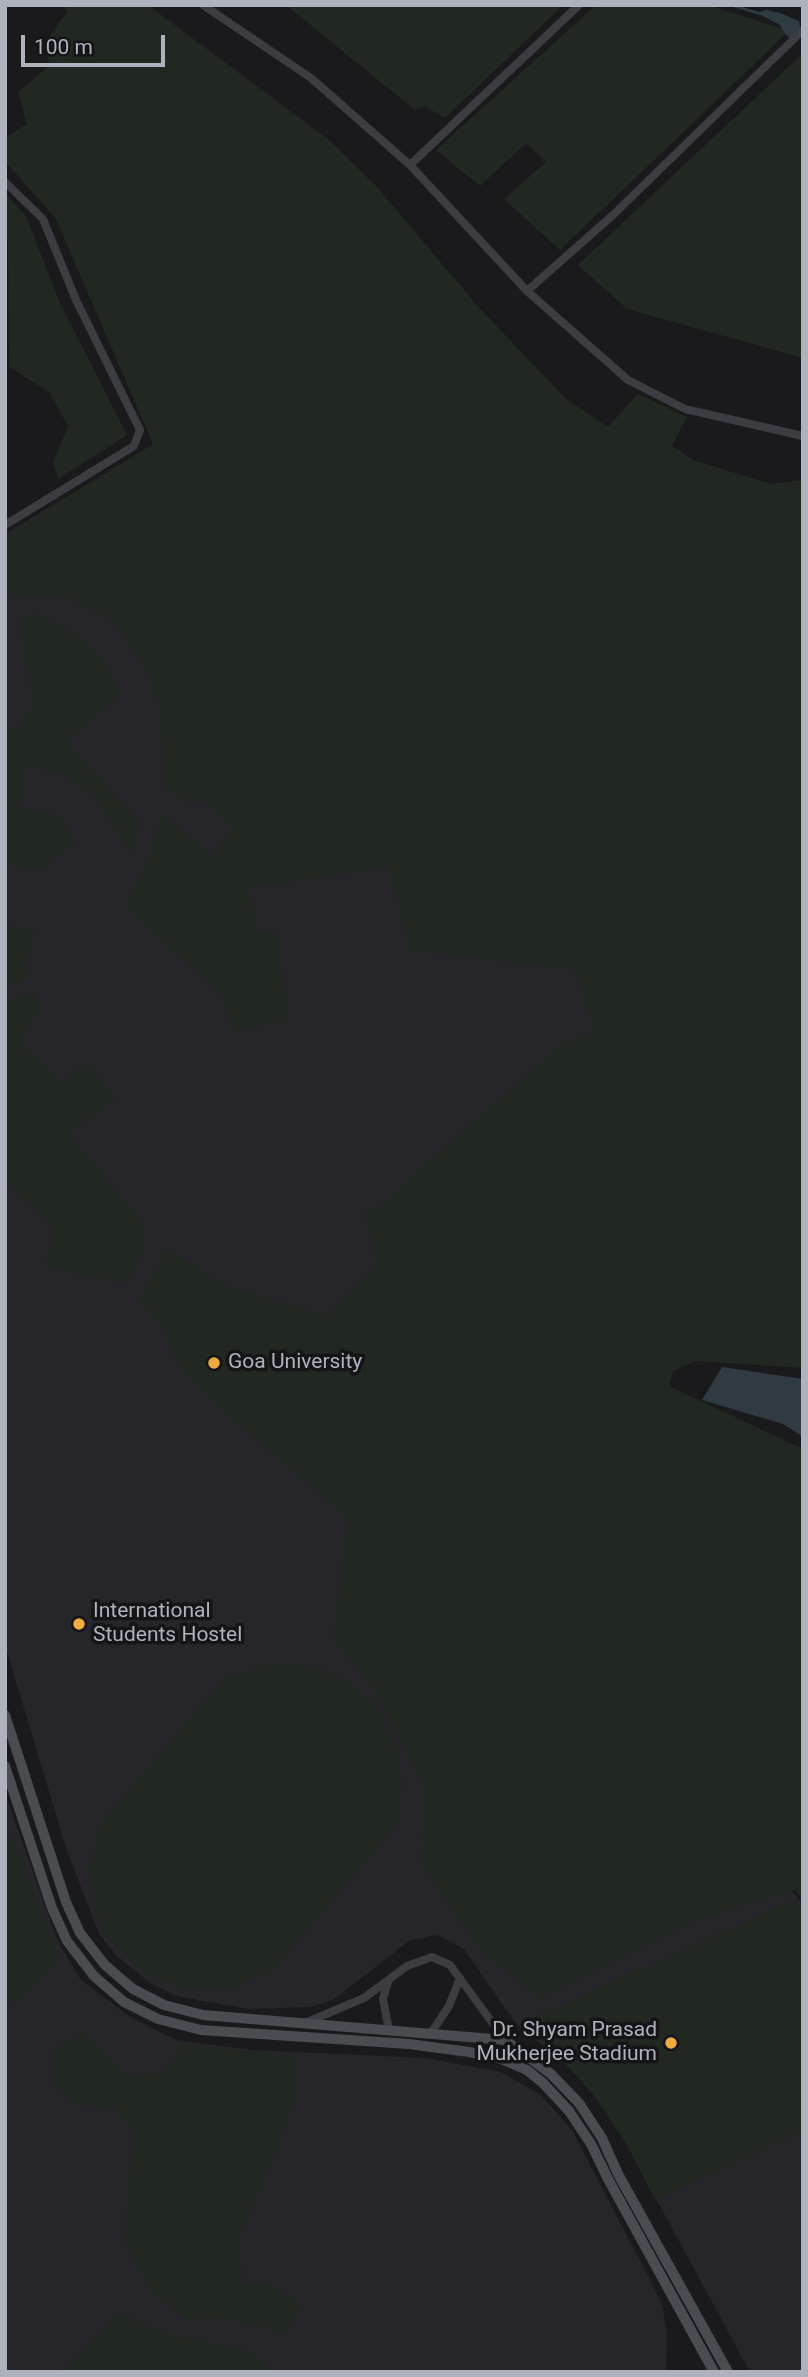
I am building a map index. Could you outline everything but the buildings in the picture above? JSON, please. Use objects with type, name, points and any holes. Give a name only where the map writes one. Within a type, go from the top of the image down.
[{"type":"main road","points":[[5,1714],[66,1902],[80,1933],[105,1965],[133,1989],[164,2005],[203,2015],[505,2040],[551,2074],[579,2103],[602,2138],[624,2185],[728,2372]]},
{"type":"main road","points":[[5,1766],[52,1908],[67,1941],[94,1976],[124,2002],[158,2020],[201,2029],[409,2044],[469,2052],[501,2059],[527,2070],[543,2083],[569,2111],[591,2144],[613,2190],[714,2372]]},
{"type":"main road","points":[[306,2024],[309,2037]]},
{"type":"main road","points":[[613,2190],[624,2185]]},
{"type":"street","points":[[204,5],[312,78],[410,164],[527,291],[628,380],[685,409],[803,436]]},
{"type":"street","points":[[410,164],[579,5]]},
{"type":"street","points":[[527,291],[613,215],[803,30]]},
{"type":"street","points":[[5,182],[43,219],[76,300],[140,430],[134,446],[5,525]]},
{"type":"street","points":[[306,2024],[364,1998],[407,1966],[432,1957],[450,1965],[505,2040]]},
{"type":"street","points":[[431,2033],[449,2006],[460,1978]]},
{"type":"street","points":[[389,2030],[383,1999],[384,1989],[390,1979]]},
{"type":"shaded area","points":[[64,5],[148,5],[330,141],[377,187],[475,303],[566,399],[608,427],[638,394],[687,417],[672,446],[693,460],[771,484],[803,480],[803,1368],[696,1361],[673,1371],[669,1386],[803,1449],[803,1899],[794,1890],[698,1919],[541,1998],[484,1954],[422,1866],[425,1788],[374,1689],[333,1639],[349,1518],[249,1434],[201,1389],[177,1361],[160,1322],[138,1300],[168,1250],[230,1288],[327,1315],[377,1264],[365,1213],[385,1203],[562,1044],[594,1030],[576,970],[410,950],[389,867],[248,888],[259,932],[275,931],[290,1021],[234,1030],[221,994],[125,906],[153,849],[161,813],[211,855],[234,828],[200,798],[193,805],[164,787],[161,711],[145,668],[113,619],[63,595],[11,598],[5,588],[5,536],[153,444],[56,219],[5,161],[5,138],[27,124],[18,92],[50,65],[44,44],[67,12]]},
{"type":"shaded area","points":[[286,5],[563,5],[445,118],[424,106],[415,110]]},
{"type":"shaded area","points":[[596,5],[708,5],[789,31],[560,250],[504,199],[546,162],[526,143],[480,186],[436,150]]},
{"type":"shaded area","points":[[766,10],[799,21],[801,33],[792,39],[780,25],[757,13]]},
{"type":"shaded area","points":[[803,53],[803,358],[627,309],[578,265]]},
{"type":"shaded area","points":[[5,193],[26,216],[60,303],[127,435],[58,479],[53,463],[68,426],[49,392],[9,367]]},
{"type":"shaded area","name":"Goa University","points":[[154,444],[639,801],[589,1143],[699,1771],[803,1905],[803,2372],[750,2372],[628,2147],[594,2095],[563,2061],[517,2025],[463,1948],[437,1935],[409,1941],[333,2000],[310,2007],[248,2009],[176,1996],[150,1983],[117,1956],[99,1934],[66,1848],[5,1645],[5,534]]},
{"type":"shaded area","points":[[39,613],[87,642],[111,672],[120,696],[65,742],[139,821],[131,854],[94,797],[61,772],[26,767],[18,807],[59,816],[76,842],[38,870],[5,863],[5,731],[21,727],[34,701],[19,619]]},
{"type":"shaded area","points":[[5,925],[35,931],[26,965],[29,977],[5,989]]},
{"type":"shaded area","points":[[34,993],[39,1007],[19,1043],[62,1082],[87,1062],[116,1098],[69,1134],[144,1225],[143,1252],[127,1283],[62,1271],[45,1265],[52,1245],[51,1223],[5,1184],[5,1004]]},
{"type":"shaded area","points":[[722,1367],[803,1379],[803,1437],[783,1424],[702,1400]]},
{"type":"shaded area","points":[[267,1664],[308,1665],[346,1680],[376,1706],[396,1742],[402,1780],[397,1824],[272,1971],[231,1988],[188,1989],[148,1975],[115,1947],[95,1910],[90,1868],[100,1824],[224,1679]]},
{"type":"shaded area","points":[[5,1793],[58,1942],[81,1980],[129,2016],[176,2040],[252,2050],[426,2058],[501,2072],[541,2095],[572,2130],[662,2303],[667,2334],[666,2372],[5,2372]]},
{"type":"shaded area","points":[[5,1820],[60,1960],[21,1998],[5,2003]]},
{"type":"shaded area","name":"Dr. Shyam Prasad Mukherjee Stadium","points":[[794,1900],[803,1910],[803,2130],[656,2201],[628,2147],[594,2095],[563,2061],[517,2025]]},
{"type":"shaded area","points":[[83,2034],[130,2079],[167,2070],[183,2044],[294,2057],[293,2104],[238,2240],[243,2284],[274,2286],[302,2307],[286,2332],[228,2318],[187,2319],[153,2294],[124,2240],[134,2131],[116,2107],[77,2105],[52,2084],[54,2048]]},
{"type":"shaded area","points":[[118,2314],[174,2336],[248,2351],[275,2372],[61,2372]]},
{"type":"waterway","points":[[731,5],[761,14]]},
{"type":"place","name":"Goa University","points":[[214,1363]]},
{"type":"place","name":"International Students Hostel","points":[[79,1624]]},
{"type":"place","name":"Dr. Shyam Prasad Mukherjee Stadium","points":[[671,2043]]}]
